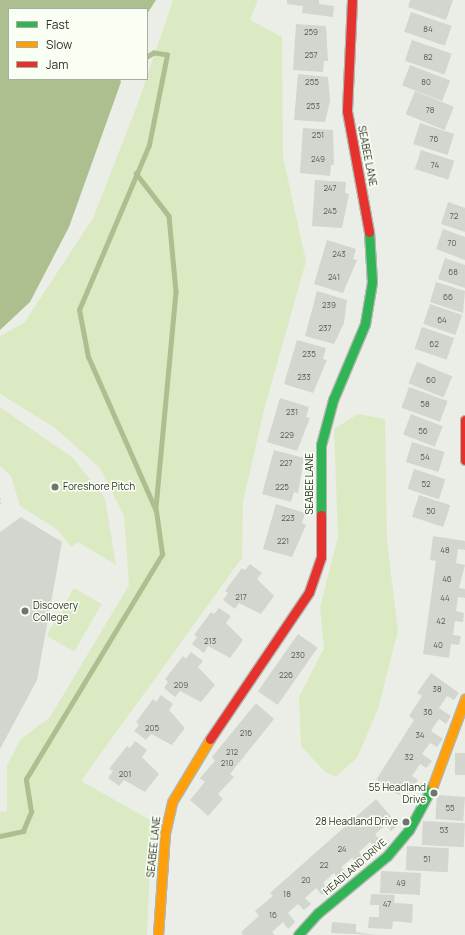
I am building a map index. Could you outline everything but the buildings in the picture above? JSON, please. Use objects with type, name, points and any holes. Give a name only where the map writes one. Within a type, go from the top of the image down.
[{"type":"street","name":"SEABEE LANE","points":[[158,935],[166,828],[172,802],[191,767],[309,592],[321,557],[321,446],[333,400],[365,324],[372,282],[369,227],[348,111],[352,0]]},
{"type":"street","points":[[465,420],[465,460]]},
{"type":"street","name":"HEADLAND DRIVE","points":[[298,935],[318,913],[387,856],[409,830],[439,774],[465,699]]},
{"type":"path","points":[[0,498],[0,504]]},
{"type":"shaded area","points":[[0,0],[156,0],[148,12],[148,8],[8,8],[8,80],[120,80],[121,82],[69,227],[30,302],[0,330]]},
{"type":"shaded area","points":[[173,0],[258,0],[250,20],[282,37],[283,157],[306,261],[264,410],[243,502],[242,558],[81,781],[152,821],[147,935],[0,935],[0,812],[7,811],[7,765],[20,740],[50,717],[129,585],[124,516],[100,468],[55,428],[0,394],[0,336],[24,323],[93,218],[146,80],[148,80],[148,74]]},
{"type":"shaded area","name":"Foreshore Pitch","points":[[0,407],[73,458],[105,498],[116,565],[78,542],[71,547],[58,530],[20,506],[11,476],[0,466]]},
{"type":"shaded area","points":[[358,414],[385,419],[387,541],[398,631],[378,709],[357,758],[335,777],[324,771],[301,746],[299,697],[324,648],[320,607],[338,537],[334,429]]},
{"type":"shaded area","points":[[74,588],[102,604],[74,652],[46,636]]},
{"type":"waterway","points":[[0,836],[23,831],[31,812],[26,779],[162,554],[156,511],[88,357],[79,310],[149,145],[167,55],[154,53],[148,56]]},
{"type":"waterway","points":[[136,173],[169,216],[176,292],[156,509]]},
{"type":"traffic: fast","points":[[321,515],[321,445],[333,400],[365,324],[372,282],[369,232]]},
{"type":"traffic: fast","points":[[298,935],[318,913],[387,856],[409,830],[433,785]]},
{"type":"traffic: slow","points":[[433,785],[465,699]]},
{"type":"traffic: slow","points":[[158,935],[165,833],[172,802],[210,739]]},
{"type":"traffic: jam","points":[[352,0],[347,111],[369,232]]},
{"type":"traffic: jam","points":[[465,420],[465,460]]},
{"type":"traffic: jam","points":[[210,739],[309,592],[321,557],[321,515]]},
{"type":"place","name":"Foreshore Pitch","points":[[55,487]]},
{"type":"place","name":"Discovery College","points":[[25,611]]},
{"type":"place","name":"55 Headland Drive","points":[[434,793]]},
{"type":"place","name":"28 Headland Drive","points":[[406,822]]}]
